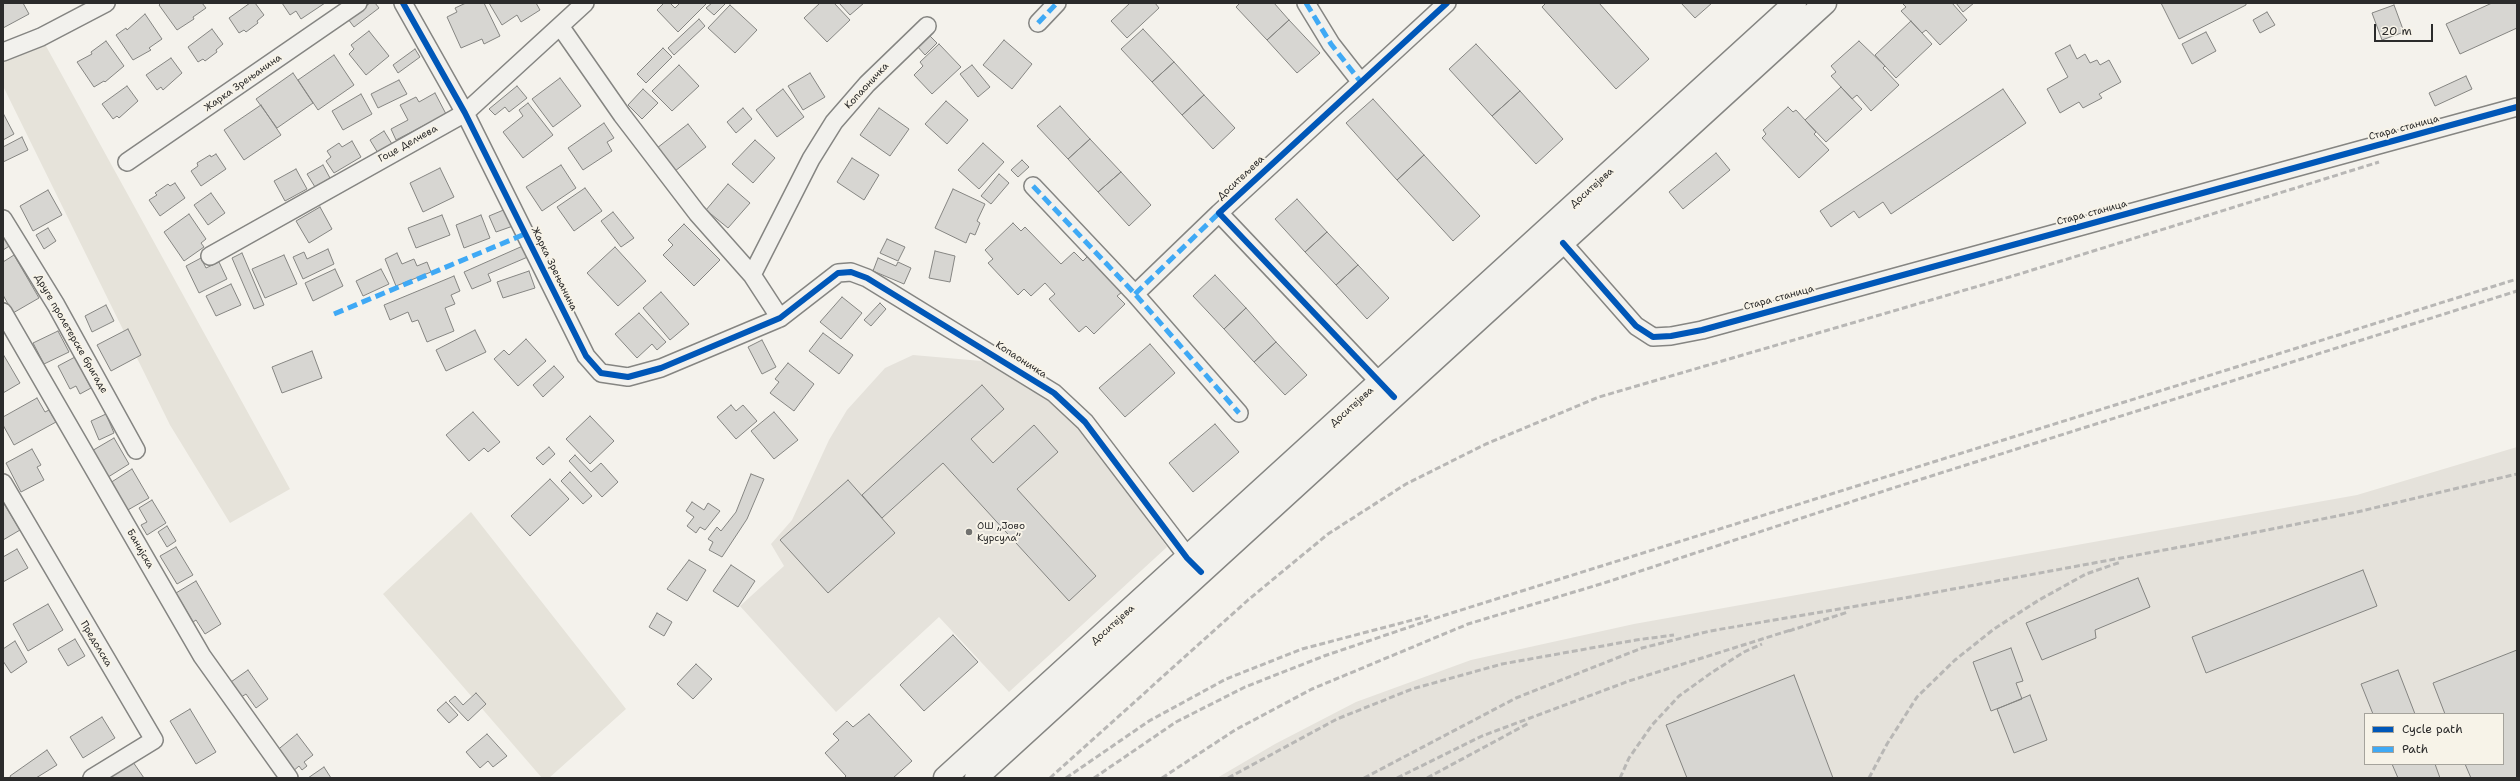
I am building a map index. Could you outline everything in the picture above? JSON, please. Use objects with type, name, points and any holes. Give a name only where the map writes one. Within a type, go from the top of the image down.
[{"type":"main road","name":"Доситејева","points":[[945,778],[1194,565],[1387,390],[1795,3]]},
{"type":"main road","name":"Доситејева","points":[[1387,390],[1563,243],[1825,3]]},
{"type":"main road","name":"Доситејева","points":[[976,778],[1194,565]]},
{"type":"street","name":"Жарка Зрењанина","points":[[127,162],[358,3]]},
{"type":"street","name":"Жарка Зрењанина","points":[[403,3],[465,113],[586,356],[601,373],[618,378],[628,377],[661,368],[780,318]]},
{"type":"street","name":"Гоце Делчева","points":[[210,256],[465,113],[585,3]]},
{"type":"street","points":[[1038,23],[1057,3]]},
{"type":"street","points":[[1306,3],[1331,44],[1360,81]]},
{"type":"street","name":"Доситељева","points":[[1135,294],[1360,81],[1447,3]]},
{"type":"street","points":[[3,52],[41,37],[101,4]]},
{"type":"street","points":[[560,26],[622,115],[692,207],[752,275],[780,318]]},
{"type":"street","name":"Копаоничка","points":[[752,275],[811,159],[834,122],[867,84],[927,26]]},
{"type":"street","name":"Стара станица","points":[[1563,243],[1636,326],[1653,337],[1671,336],[1702,330],[2517,107]]},
{"type":"street","points":[[1033,186],[1135,294],[1239,413]]},
{"type":"street","name":"Доситељева","points":[[1219,213],[1387,390]]},
{"type":"street","name":"Друге пролетерске бригаде","points":[[3,219],[56,305],[136,450]]},
{"type":"street","name":"Копаоничка","points":[[780,318],[838,273],[851,272],[867,278],[1054,393],[1085,422],[1194,565]]},
{"type":"street","name":"Банијска","points":[[3,312],[202,656],[289,778]]},
{"type":"street","name":"Предолска","points":[[3,483],[154,740],[92,778]]},
{"type":"shaded area","points":[[41,37],[290,489],[230,523],[170,425],[3,86],[3,52]]},
{"type":"shaded area","name":"ОШ „Јово Курсула”","points":[[913,355],[993,362],[1051,400],[1080,428],[1167,547],[1009,692],[939,617],[836,712],[740,606],[784,566],[771,544],[792,520],[829,440],[847,410],[885,368]]},
{"type":"shaded area","points":[[2517,447],[2517,778],[1217,778],[1275,744],[1356,702],[1471,660],[1634,624],[2357,495]]},
{"type":"shaded area","points":[[471,512],[626,709],[549,778],[542,778],[383,594]]},
{"type":"building","points":[[3,3],[23,3],[29,14],[3,28]]},
{"type":"building","points":[[161,3],[202,3],[206,8],[193,17],[194,19],[177,30],[159,5]]},
{"type":"building","points":[[250,3],[255,3],[264,15],[257,21],[258,23],[246,32],[244,30],[239,33],[229,18]]},
{"type":"building","points":[[282,3],[325,3],[301,19],[296,11],[290,15]]},
{"type":"building","points":[[370,3],[375,3],[379,8],[354,27],[348,19]]},
{"type":"building","points":[[466,3],[484,3],[500,36],[484,44],[482,39],[461,48],[447,17],[457,12],[455,8]]},
{"type":"building","points":[[489,3],[536,3],[540,10],[521,22],[517,15],[502,25]]},
{"type":"building","points":[[664,3],[670,3],[675,8],[680,3],[707,3],[678,32],[657,10]]},
{"type":"building","points":[[712,3],[726,3],[714,15],[706,8]]},
{"type":"building","points":[[820,3],[834,3],[850,20],[827,42],[804,18]]},
{"type":"building","points":[[839,3],[864,3],[850,15]]},
{"type":"building","points":[[1130,3],[1155,3],[1159,8],[1127,38],[1111,21]]},
{"type":"building","points":[[1240,3],[1274,3],[1289,20],[1267,40],[1236,7]]},
{"type":"building","points":[[1546,3],[1599,3],[1649,59],[1616,89],[1542,7]]},
{"type":"building","points":[[1681,3],[1712,3],[1695,18]]},
{"type":"building","points":[[1902,3],[1952,3],[1967,20],[1940,45],[1926,30],[1922,33],[1901,11],[1906,7]]},
{"type":"building","points":[[1956,3],[1974,3],[1963,12]]},
{"type":"building","points":[[2161,3],[2246,3],[2246,5],[2179,39]]},
{"type":"building","points":[[2492,3],[2517,3],[2517,28],[2460,54],[2446,24]]},
{"type":"building","points":[[730,5],[757,30],[735,53],[708,28]]},
{"type":"building","points":[[2394,5],[2404,32],[2382,40],[2372,13]]},
{"type":"building","points":[[2267,12],[2275,25],[2260,33],[2253,20]]},
{"type":"building","points":[[145,14],[162,39],[149,48],[151,50],[133,60],[116,35],[126,28],[127,30]]},
{"type":"building","points":[[699,19],[705,26],[674,55],[668,48]]},
{"type":"building","points":[[1289,20],[1320,53],[1297,73],[1267,40]]},
{"type":"building","points":[[1911,21],[1932,44],[1896,78],[1875,55]]},
{"type":"building","points":[[212,29],[223,44],[216,50],[217,52],[205,61],[203,59],[198,62],[188,47]]},
{"type":"building","points":[[1143,29],[1174,62],[1152,82],[1121,49]]},
{"type":"building","points":[[369,31],[389,56],[366,75],[349,54],[354,49],[351,45]]},
{"type":"building","points":[[2206,32],[2216,51],[2192,64],[2182,44]]},
{"type":"building","points":[[929,35],[937,43],[925,55],[917,46]]},
{"type":"building","points":[[1004,40],[1032,64],[1012,89],[983,65]]},
{"type":"building","points":[[106,41],[124,66],[105,82],[104,81],[94,87],[77,62],[92,54],[91,52]]},
{"type":"building","points":[[1859,41],[1885,66],[1883,68],[1899,85],[1871,111],[1857,95],[1852,99],[1831,76],[1836,72],[1831,66]]},
{"type":"building","points":[[939,44],[961,67],[932,94],[914,75],[923,66],[920,62]]},
{"type":"building","points":[[1476,44],[1520,91],[1492,116],[1449,69]]},
{"type":"building","points":[[2070,45],[2077,59],[2085,54],[2090,63],[2097,60],[2100,65],[2109,60],[2121,82],[2099,94],[2102,98],[2083,108],[2079,102],[2060,113],[2047,89],[2068,77],[2055,53]]},
{"type":"building","points":[[663,48],[672,57],[646,83],[637,74]]},
{"type":"building","points":[[415,49],[420,57],[398,73],[393,65]]},
{"type":"building","points":[[334,55],[354,85],[318,110],[298,80]]},
{"type":"building","points":[[171,58],[182,73],[163,90],[161,87],[157,90],[146,75]]},
{"type":"building","points":[[1174,62],[1204,95],[1182,115],[1152,82]]},
{"type":"building","points":[[679,65],[699,86],[672,111],[652,91]]},
{"type":"building","points":[[972,65],[990,87],[978,97],[960,74]]},
{"type":"building","points":[[293,73],[313,103],[277,128],[256,99]]},
{"type":"building","points":[[810,73],[825,97],[803,110],[788,86]]},
{"type":"building","points":[[2466,76],[2472,89],[2435,106],[2429,93]]},
{"type":"building","points":[[560,78],[581,106],[553,127],[532,99]]},
{"type":"building","points":[[399,80],[407,94],[378,108],[371,94]]},
{"type":"building","points":[[127,86],[138,101],[119,118],[117,116],[113,119],[102,104]]},
{"type":"building","points":[[517,86],[527,98],[509,112],[505,107],[495,115],[489,109]]},
{"type":"building","points":[[1841,87],[1862,109],[1826,142],[1805,120]]},
{"type":"building","points":[[643,89],[658,103],[642,119],[628,105]]},
{"type":"building","points":[[783,89],[804,117],[777,137],[756,110]]},
{"type":"building","points":[[2003,89],[2026,123],[1891,214],[1883,202],[1859,218],[1854,211],[1831,227],[1820,211]]},
{"type":"building","points":[[1520,91],[1563,139],[1536,164],[1492,116]]},
{"type":"building","points":[[435,93],[446,114],[396,140],[391,129],[408,120],[400,105],[416,97],[419,102]]},
{"type":"building","points":[[361,94],[372,114],[343,130],[332,111]]},
{"type":"building","points":[[1204,95],[1235,128],[1213,149],[1182,115]]},
{"type":"building","points":[[1373,99],[1424,155],[1397,180],[1346,123]]},
{"type":"building","points":[[946,101],[968,120],[947,144],[925,124]]},
{"type":"building","points":[[528,103],[553,135],[523,158],[503,132],[523,116],[519,110]]},
{"type":"building","points":[[261,105],[281,135],[244,160],[224,130]]},
{"type":"building","points":[[1060,106],[1090,139],[1068,159],[1037,126]]},
{"type":"building","points":[[1788,107],[1793,112],[1796,110],[1816,132],[1814,134],[1829,150],[1799,178],[1762,138],[1766,134],[1763,130]]},
{"type":"building","points":[[743,108],[752,119],[736,133],[727,122]]},
{"type":"building","points":[[879,108],[909,129],[890,156],[860,135]]},
{"type":"building","points":[[3,113],[14,134],[3,140]]},
{"type":"building","points":[[604,123],[614,138],[607,142],[612,151],[583,170],[568,148]]},
{"type":"building","points":[[688,124],[706,147],[675,171],[657,148]]},
{"type":"building","points":[[384,131],[392,144],[378,153],[370,140]]},
{"type":"building","points":[[22,137],[28,150],[3,162],[3,147]]},
{"type":"building","points":[[1090,139],[1121,172],[1098,192],[1068,159]]},
{"type":"building","points":[[755,140],[775,158],[753,183],[732,164]]},
{"type":"building","points":[[352,141],[361,157],[334,173],[326,161],[331,157],[327,151],[339,143],[342,147]]},
{"type":"building","points":[[983,143],[1004,162],[979,189],[958,170]]},
{"type":"building","points":[[1716,153],[1730,170],[1683,209],[1669,192]]},
{"type":"building","points":[[216,154],[226,169],[201,186],[191,171],[198,166],[197,163],[210,155],[211,157]]},
{"type":"building","points":[[1424,155],[1480,216],[1453,241],[1397,180]]},
{"type":"building","points":[[852,158],[879,175],[864,200],[837,182]]},
{"type":"building","points":[[1022,160],[1029,167],[1018,177],[1011,170]]},
{"type":"building","points":[[323,165],[330,178],[315,187],[307,174]]},
{"type":"building","points":[[561,165],[576,188],[542,211],[526,187]]},
{"type":"building","points":[[440,168],[454,197],[423,212],[410,183]]},
{"type":"building","points":[[296,169],[307,189],[285,201],[274,181]]},
{"type":"building","points":[[1121,172],[1151,205],[1129,226],[1098,192]]},
{"type":"building","points":[[999,174],[1009,183],[991,204],[981,196]]},
{"type":"building","points":[[175,183],[185,198],[160,216],[149,200],[157,195],[155,193],[168,184],[170,186]]},
{"type":"building","points":[[728,184],[750,203],[728,228],[706,210]]},
{"type":"building","points":[[585,188],[602,211],[574,231],[557,207]]},
{"type":"building","points":[[953,189],[985,204],[977,221],[980,223],[975,235],[970,233],[966,243],[935,228]]},
{"type":"building","points":[[48,190],[62,215],[33,231],[20,206]]},
{"type":"building","points":[[211,193],[225,213],[208,225],[194,205]]},
{"type":"building","points":[[1297,199],[1327,232],[1305,252],[1275,219]]},
{"type":"building","points":[[320,207],[332,229],[309,243],[296,221]]},
{"type":"building","points":[[506,209],[513,226],[496,232],[489,216]]},
{"type":"building","points":[[613,212],[634,238],[621,247],[601,221]]},
{"type":"building","points":[[189,214],[206,239],[201,243],[204,247],[184,261],[164,232]]},
{"type":"building","points":[[442,215],[450,235],[416,248],[408,228]]},
{"type":"building","points":[[481,215],[490,238],[464,248],[456,225]]},
{"type":"building","points":[[1013,223],[1021,231],[1025,227],[1061,264],[1074,252],[1083,261],[1088,256],[1122,292],[1117,296],[1125,304],[1094,334],[1086,326],[1079,332],[1049,299],[1055,294],[1045,283],[1031,296],[1024,289],[1018,295],[988,263],[993,259],[985,250]]},
{"type":"building","points":[[684,224],[720,260],[694,286],[663,255],[673,245],[668,240]]},
{"type":"building","points":[[48,228],[56,241],[44,249],[36,235]]},
{"type":"building","points":[[3,232],[11,245],[3,250]]},
{"type":"building","points":[[1327,232],[1358,265],[1336,285],[1305,252]]},
{"type":"building","points":[[887,239],[905,247],[898,261],[880,253]]},
{"type":"building","points":[[525,245],[530,256],[488,274],[491,281],[472,289],[464,272]]},
{"type":"building","points":[[615,247],[646,281],[618,306],[587,273]]},
{"type":"building","points":[[328,249],[334,264],[303,279],[293,257],[304,252],[307,259]]},
{"type":"building","points":[[935,251],[955,256],[950,282],[929,278]]},
{"type":"building","points":[[242,253],[264,305],[254,309],[232,258]]},
{"type":"building","points":[[397,253],[402,264],[414,259],[417,266],[427,262],[431,272],[396,286],[385,259]]},
{"type":"building","points":[[14,255],[39,298],[13,313],[3,295],[3,262]]},
{"type":"building","points":[[284,255],[297,284],[265,298],[252,269]]},
{"type":"building","points":[[201,258],[206,268],[219,262],[227,279],[199,293],[186,266]]},
{"type":"building","points":[[878,258],[896,266],[898,262],[911,268],[904,284],[873,271]]},
{"type":"building","points":[[1358,265],[1389,298],[1367,319],[1336,285]]},
{"type":"building","points":[[335,269],[343,286],[313,301],[305,283]]},
{"type":"building","points":[[381,269],[389,284],[363,296],[356,281]]},
{"type":"building","points":[[529,271],[535,288],[503,298],[497,282]]},
{"type":"building","points":[[1215,275],[1246,308],[1224,329],[1193,296]]},
{"type":"building","points":[[454,276],[460,291],[451,295],[455,304],[445,308],[454,331],[427,342],[418,320],[412,322],[408,312],[390,320],[384,305]]},
{"type":"building","points":[[231,284],[241,305],[216,316],[206,296]]},
{"type":"building","points":[[661,292],[689,324],[670,340],[643,308]]},
{"type":"building","points":[[842,297],[862,313],[841,339],[820,322]]},
{"type":"building","points":[[880,303],[886,309],[871,326],[864,320]]},
{"type":"building","points":[[106,305],[114,321],[92,332],[85,316]]},
{"type":"building","points":[[1246,308],[1276,342],[1254,362],[1224,329]]},
{"type":"building","points":[[639,313],[666,342],[657,350],[652,344],[637,358],[615,334]]},
{"type":"building","points":[[128,329],[141,355],[111,371],[97,345]]},
{"type":"building","points":[[475,330],[486,352],[446,371],[436,350]]},
{"type":"building","points":[[58,331],[69,352],[44,364],[33,343]]},
{"type":"building","points":[[823,333],[853,355],[839,374],[809,351]]},
{"type":"building","points":[[526,339],[546,361],[518,386],[494,359],[504,350],[509,355]]},
{"type":"building","points":[[762,340],[776,367],[762,374],[748,347]]},
{"type":"building","points":[[1276,342],[1307,375],[1285,395],[1254,362]]},
{"type":"building","points":[[1150,344],[1175,373],[1125,417],[1099,388]]},
{"type":"building","points":[[312,351],[322,378],[282,393],[272,367]]},
{"type":"building","points":[[3,354],[20,383],[3,393]]},
{"type":"building","points":[[75,357],[91,388],[80,394],[76,386],[70,389],[58,366]]},
{"type":"building","points":[[788,363],[814,384],[794,411],[770,393],[779,382],[775,379]]},
{"type":"building","points":[[554,366],[564,377],[543,397],[533,385]]},
{"type":"building","points":[[982,385],[1004,409],[971,439],[993,463],[1034,425],[1058,452],[1017,489],[1096,576],[1069,601],[943,463],[882,518],[862,495]]},
{"type":"building","points":[[37,398],[45,412],[49,410],[56,422],[14,445],[3,425],[3,417]]},
{"type":"building","points":[[731,405],[736,411],[743,405],[757,421],[736,439],[717,417]]},
{"type":"building","points":[[473,412],[500,442],[488,452],[484,448],[469,461],[446,435]]},
{"type":"building","points":[[774,412],[798,440],[774,459],[751,431]]},
{"type":"building","points":[[106,414],[114,433],[99,440],[91,421]]},
{"type":"building","points":[[590,416],[614,441],[590,464],[566,439]]},
{"type":"building","points":[[1215,424],[1239,452],[1193,492],[1169,463]]},
{"type":"building","points":[[114,438],[129,464],[105,479],[90,452]]},
{"type":"building","points":[[549,447],[555,454],[543,465],[536,458]]},
{"type":"building","points":[[32,449],[41,465],[37,467],[44,480],[21,492],[6,463]]},
{"type":"building","points":[[575,455],[591,472],[601,463],[618,482],[602,497],[569,461]]},
{"type":"building","points":[[132,469],[149,498],[126,511],[110,483]]},
{"type":"building","points":[[570,472],[592,496],[583,504],[561,481]]},
{"type":"building","points":[[751,474],[764,479],[747,519],[722,557],[709,550],[713,542],[708,539],[717,527],[721,531],[736,512]]},
{"type":"building","points":[[550,479],[569,499],[530,536],[511,516]]},
{"type":"building","points":[[848,480],[895,533],[828,593],[780,540]]},
{"type":"building","points":[[152,500],[166,523],[147,535],[141,525],[147,522],[139,508]]},
{"type":"building","points":[[3,502],[20,530],[3,540]]},
{"type":"building","points":[[692,502],[704,510],[708,503],[720,511],[705,530],[700,527],[696,533],[687,526],[694,517],[686,511]]},
{"type":"building","points":[[167,526],[176,541],[167,547],[158,532]]},
{"type":"building","points":[[176,547],[193,575],[177,584],[160,556]]},
{"type":"building","points":[[17,549],[28,568],[3,582],[3,557]]},
{"type":"building","points":[[689,560],[706,570],[687,601],[667,589]]},
{"type":"building","points":[[731,565],[755,581],[738,607],[713,591]]},
{"type":"building","points":[[2363,570],[2377,606],[2206,673],[2192,637]]},
{"type":"building","points":[[2138,578],[2150,607],[2095,630],[2096,638],[2042,660],[2026,623]]},
{"type":"building","points":[[196,581],[221,624],[205,634],[196,620],[193,622],[176,593]]},
{"type":"building","points":[[48,604],[63,630],[28,651],[13,624]]},
{"type":"building","points":[[657,613],[672,622],[664,636],[649,627]]},
{"type":"building","points":[[953,635],[978,662],[924,711],[900,685]]},
{"type":"building","points":[[75,639],[85,656],[68,666],[58,649]]},
{"type":"building","points":[[15,641],[27,662],[11,673],[3,661],[3,649]]},
{"type":"building","points":[[2011,648],[2023,681],[2016,683],[2022,699],[1991,711],[1973,662]]},
{"type":"building","points":[[2517,650],[2517,778],[2471,778],[2465,765],[2504,765],[2504,713],[2445,713],[2433,683]]},
{"type":"building","points":[[696,664],[712,679],[693,699],[677,684]]},
{"type":"building","points":[[248,670],[268,699],[256,708],[246,694],[238,699],[228,684]]},
{"type":"building","points":[[2398,670],[2415,713],[2373,713],[2361,684]]},
{"type":"building","points":[[1794,675],[1833,778],[1687,778],[1666,725]]},
{"type":"building","points":[[476,693],[486,704],[468,721],[449,701],[455,696],[463,705]]},
{"type":"building","points":[[2030,695],[2047,740],[2014,753],[1997,709]]},
{"type":"building","points":[[446,702],[458,715],[449,723],[437,710]]},
{"type":"building","points":[[190,709],[216,752],[196,764],[170,721]]},
{"type":"building","points":[[869,714],[912,761],[893,778],[844,778],[846,776],[825,753],[839,740],[833,734],[847,721],[853,727]]},
{"type":"building","points":[[102,717],[115,738],[83,758],[70,737]]},
{"type":"building","points":[[297,734],[313,755],[304,762],[307,766],[302,770],[299,766],[292,772],[275,752]]},
{"type":"building","points":[[487,734],[507,756],[493,767],[488,761],[480,768],[466,752]]},
{"type":"building","points":[[47,750],[57,765],[36,778],[11,778],[10,776]]},
{"type":"building","points":[[133,762],[144,778],[108,778]]},
{"type":"building","points":[[2392,765],[2435,765],[2440,778],[2398,778]]},
{"type":"building","points":[[324,767],[331,778],[308,778]]},
{"type":"railway","points":[[1050,778],[1248,600],[1328,534],[1406,484],[1486,444],[1599,397],[2013,276],[2379,162]]},
{"type":"railway","points":[[1094,778],[1176,722],[1245,687],[1324,656],[1442,616],[2517,279]]},
{"type":"railway","points":[[1162,778],[1235,730],[1312,689],[1468,624],[1604,583],[1890,489],[2517,291]]},
{"type":"railway","points":[[1364,778],[1516,698],[1642,648],[1710,631],[1910,597],[2202,543],[2357,512],[2517,474]]},
{"type":"railway","points":[[1869,778],[1887,744],[1917,697],[1955,660],[1994,629],[2039,600],[2086,574],[2121,562]]},
{"type":"railway","points":[[1789,631],[1848,612]]},
{"type":"railway","points":[[1066,778],[1149,721],[1226,679],[1302,649],[1428,616]]},
{"type":"railway","points":[[1397,778],[1482,736],[1629,681],[1794,629]]},
{"type":"railway","points":[[1228,778],[1337,719],[1412,689],[1502,664],[1636,640],[1674,635]]},
{"type":"railway","points":[[1620,778],[1629,758],[1652,725],[1679,696],[1744,652],[1762,644]]},
{"type":"railway","points":[[1427,778],[1529,723]]},
{"type":"marked path","points":[[1038,23],[1057,3]]},
{"type":"marked path","points":[[1306,3],[1331,44],[1360,81]]},
{"type":"marked path","points":[[1033,186],[1135,294],[1239,413]]},
{"type":"marked path","points":[[1135,294],[1219,213]]},
{"type":"marked path","points":[[334,314],[525,234]]},
{"type":"cycle path","points":[[403,3],[465,113],[586,356],[601,373],[628,377],[661,368],[780,318],[838,273],[851,272],[867,278],[1054,393],[1085,422],[1187,558],[1201,572]]},
{"type":"cycle path","points":[[1394,397],[1219,213],[1447,3]]},
{"type":"cycle path","points":[[1563,243],[1636,326],[1653,337],[1671,336],[1702,330],[2517,107]]},
{"type":"place","name":"ОШ „Јово Курсула”","points":[[969,532]]}]
